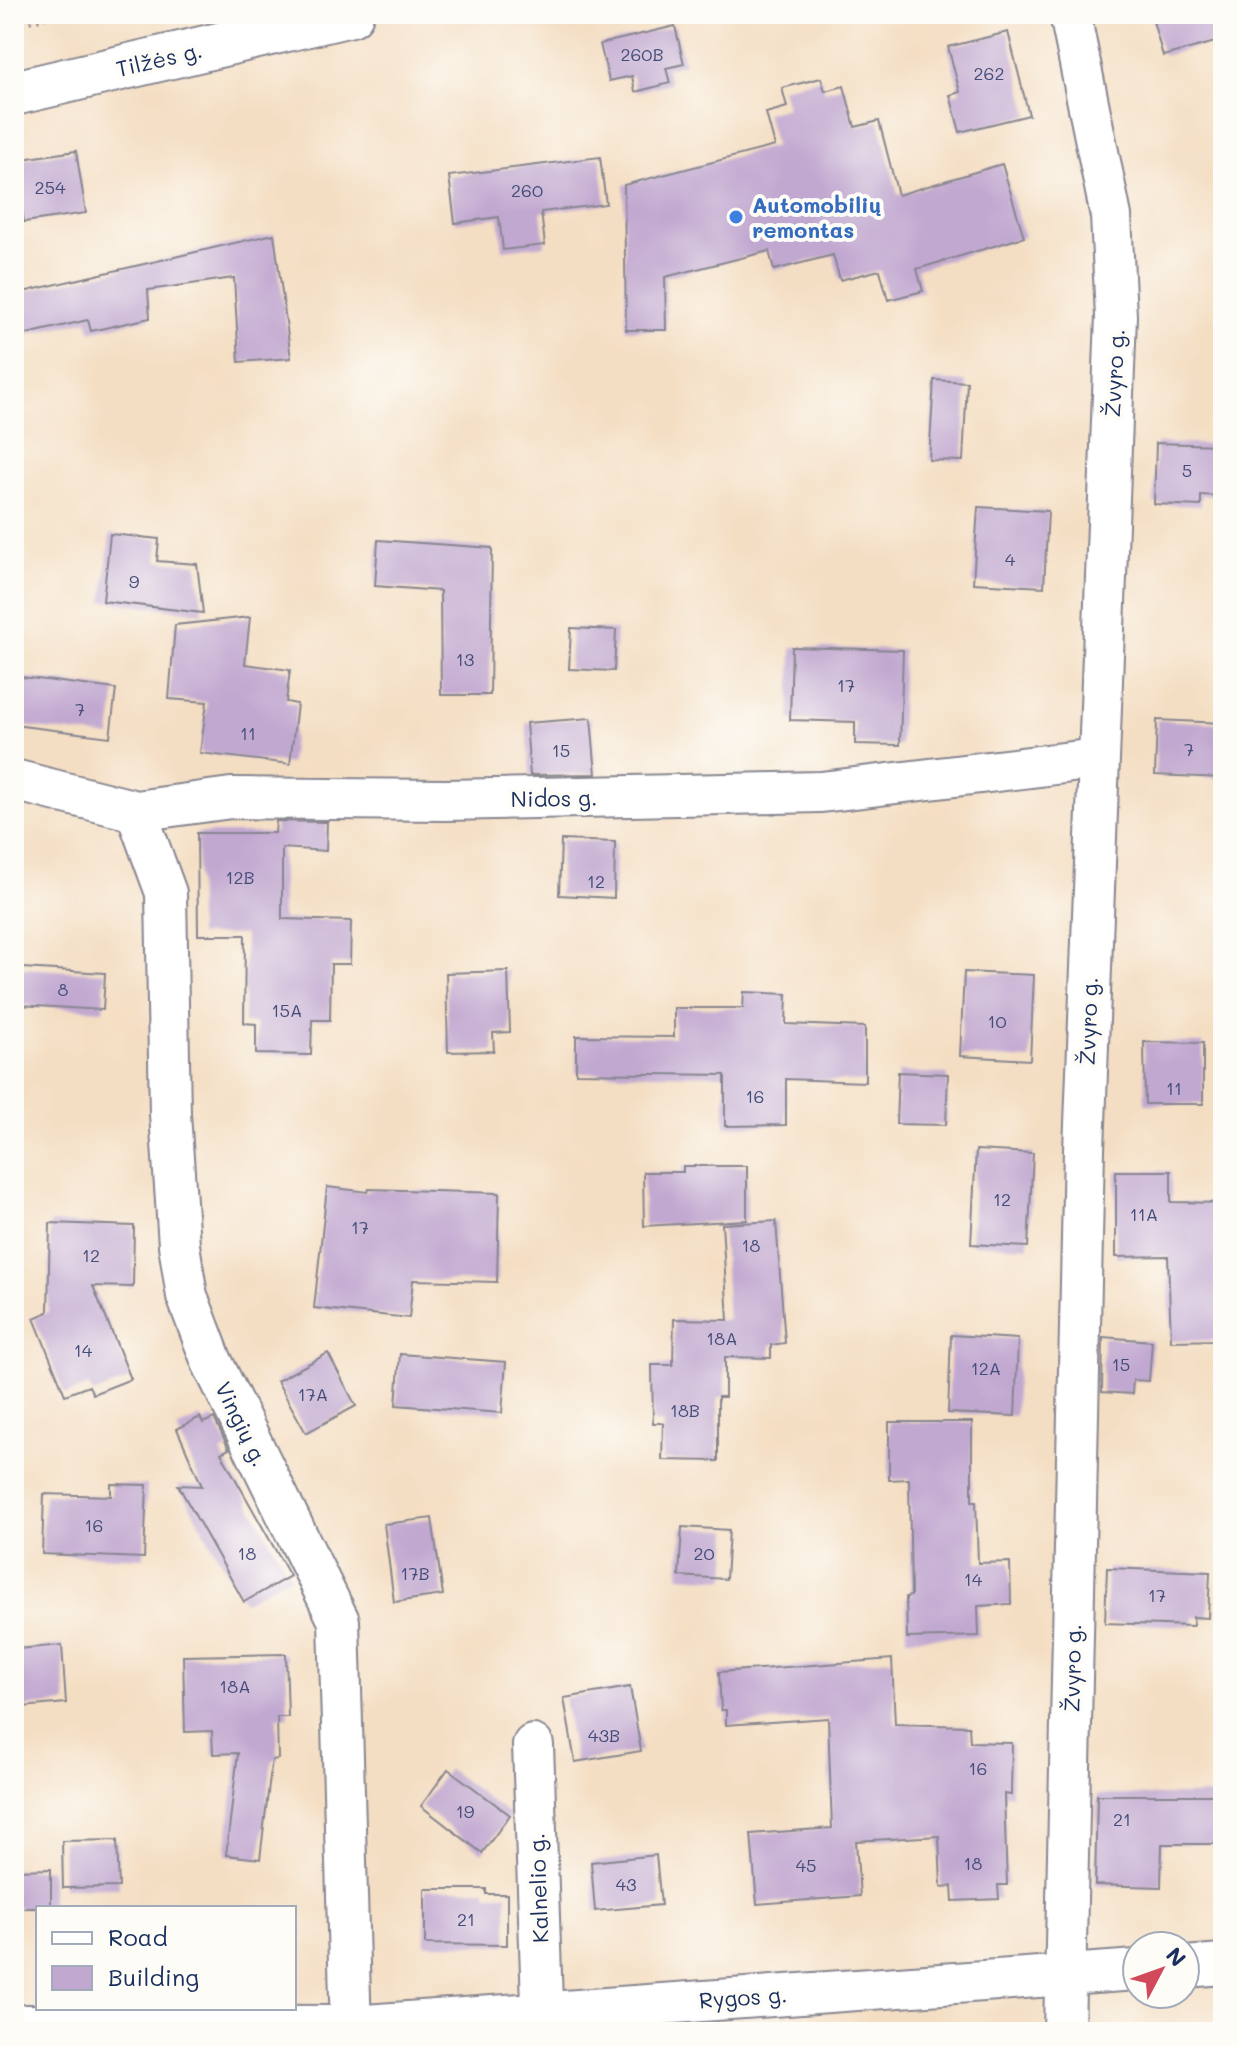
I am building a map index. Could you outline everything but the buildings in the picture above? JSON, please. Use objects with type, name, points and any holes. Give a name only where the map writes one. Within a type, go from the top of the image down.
[{"type":"highway","name":"Tilžės g.","points":[[14,93],[351,14]]},
{"type":"street","name":"Žvyro g.","points":[[1064,2032],[1084,1135],[1116,316],[1111,216],[1070,14]]},
{"type":"street","name":"Nidos g.","points":[[14,780],[136,811],[231,798],[445,800],[821,792],[1097,759]]},
{"type":"street","name":"Vingių g.","points":[[136,811],[166,893],[170,1114],[179,1245],[187,1296],[212,1362],[339,1621],[351,2029]]},
{"type":"street","name":"Kalnelio g.","points":[[533,1745],[543,2022]]},
{"type":"street","points":[[1201,1966],[1223,1964]]},
{"type":"street","name":"Rygos g.","points":[[14,2025],[351,2029],[543,2022],[1121,1971]]},
{"type":"path","points":[[14,25],[59,14]]},
{"type":"place","name":"Automobilių remontas","points":[[736,217]]}]
